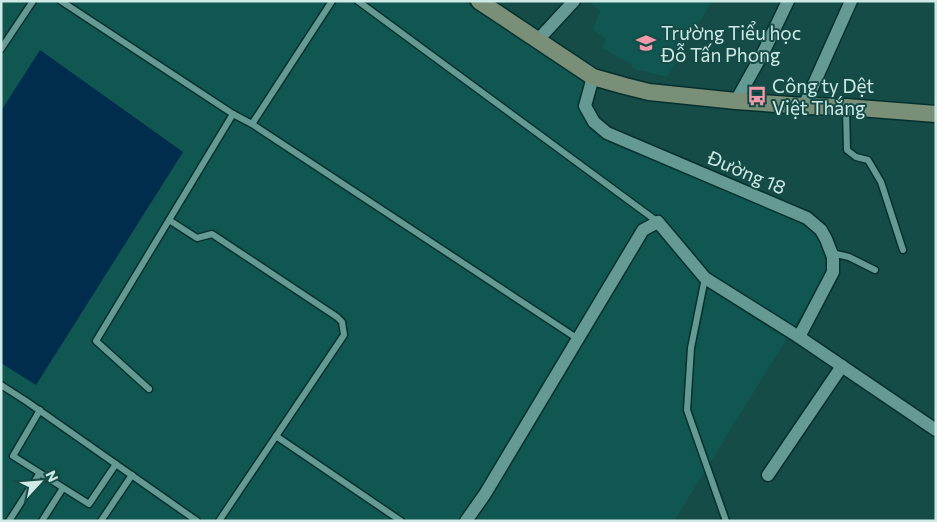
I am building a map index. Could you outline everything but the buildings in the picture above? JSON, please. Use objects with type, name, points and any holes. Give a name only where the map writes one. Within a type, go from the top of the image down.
[{"type":"main road","points":[[478,1],[594,77],[649,92],[736,101],[936,114]]},
{"type":"street","points":[[537,41],[574,1]]},
{"type":"street","points":[[736,101],[764,51],[788,1]]},
{"type":"street","points":[[804,106],[851,1]]},
{"type":"street","name":"Đường 18","points":[[594,77],[585,106],[594,122],[607,133],[807,218],[821,230],[832,252],[833,272],[799,337]]},
{"type":"street","points":[[466,521],[485,494],[643,230],[658,222],[705,278],[799,337],[936,430]]},
{"type":"street","points":[[768,475],[842,366]]},
{"type":"lane","points":[[1,49],[33,1]]},
{"type":"lane","points":[[62,1],[578,339]]},
{"type":"lane","points":[[252,124],[332,1]]},
{"type":"lane","points":[[358,1],[658,222]]},
{"type":"lane","points":[[846,107],[847,150],[856,157],[868,160],[881,182],[903,250]]},
{"type":"lane","points":[[149,389],[96,341],[233,114]]},
{"type":"lane","points":[[169,220],[197,238],[212,234],[342,322],[344,335],[218,521]]},
{"type":"lane","points":[[832,252],[849,257],[875,270]]},
{"type":"lane","points":[[705,278],[691,348],[686,410],[726,521]]},
{"type":"lane","points":[[1,385],[40,410],[197,521]]},
{"type":"lane","points":[[40,410],[12,456],[90,504],[116,464]]},
{"type":"lane","points":[[276,436],[401,521]]},
{"type":"lane","points":[[9,521],[40,473]]},
{"type":"lane","points":[[101,521],[132,475]]},
{"type":"lane","points":[[42,521],[63,488]]},
{"type":"shaded area","points":[[1,1],[462,1],[585,81],[582,113],[591,131],[814,227],[826,254],[828,270],[674,521],[1,521]]},
{"type":"shaded area","name":"Trường Tiểu học Đỗ Tấn Phong","points":[[589,1],[712,1],[667,77],[634,69],[631,64],[603,48],[605,38],[593,30],[600,11]]},
{"type":"shaded area","points":[[40,50],[183,152],[36,385],[1,363],[1,111]]},
{"type":"place","name":"Trường Tiểu học Đỗ Tấn Phong","points":[[646,43]]},
{"type":"place","name":"Công ty Dệt Việt Thắng","points":[[757,96]]}]
